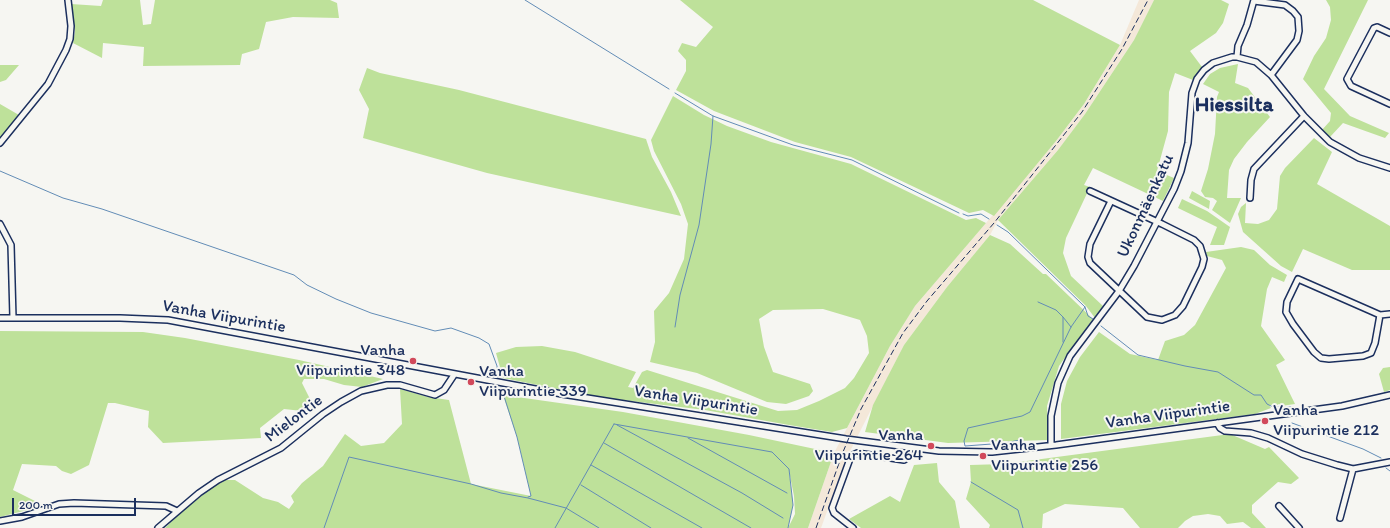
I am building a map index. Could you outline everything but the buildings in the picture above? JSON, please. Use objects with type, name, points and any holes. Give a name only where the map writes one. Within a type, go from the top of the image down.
[{"type":"street","points":[[0,143],[42,93],[66,50],[70,39],[71,26],[68,0]]},
{"type":"street","points":[[1237,57],[1238,46],[1247,25],[1254,1],[1285,5],[1298,17],[1300,31],[1297,40],[1271,75]]},
{"type":"street","points":[[1390,33],[1376,27],[1374,28],[1347,79],[1351,86],[1390,104]]},
{"type":"street","name":"Ukonmäenkatu","points":[[1051,445],[1053,405],[1064,369],[1081,339],[1119,291],[1134,266],[1174,188],[1188,143],[1192,93],[1197,79],[1213,63],[1223,59],[1237,57],[1256,62],[1271,75],[1318,131],[1344,151],[1369,162],[1390,168]]},
{"type":"street","points":[[1250,198],[1251,180],[1254,169],[1304,116]]},
{"type":"street","points":[[1090,191],[1194,240],[1203,252],[1204,259],[1202,267],[1183,306],[1170,318],[1154,320],[1147,317],[1094,268],[1088,257],[1090,244],[1111,201]]},
{"type":"street","points":[[0,224],[11,245],[13,318]]},
{"type":"street","points":[[1380,315],[1375,343],[1371,352],[1363,356],[1321,358],[1310,347],[1286,312],[1287,302],[1298,279],[1380,315],[1390,314]]},
{"type":"street","name":"Vanha Viipurintie","points":[[0,318],[120,318],[168,320],[454,375],[910,449],[964,452],[992,452],[1217,423],[1342,406],[1390,395]]},
{"type":"street","name":"Mielontie","points":[[158,528],[177,511],[218,480],[281,448],[323,414],[361,391],[380,386],[400,385],[435,395],[444,390],[454,375]]},
{"type":"street","points":[[1217,423],[1220,428],[1226,431],[1251,433],[1319,460],[1353,469],[1390,462]]},
{"type":"street","points":[[853,528],[834,513],[832,508],[851,456],[857,453],[904,460],[908,457],[910,449]]},
{"type":"street","points":[[1340,518],[1353,469]]},
{"type":"street","points":[[0,521],[22,517],[59,504],[74,503],[166,506],[177,511]]},
{"type":"street","points":[[1279,506],[1299,528]]},
{"type":"shaded area","points":[[1139,0],[1154,0],[1134,40],[1085,114],[1058,150],[998,220],[990,235],[947,287],[904,345],[847,457],[821,528],[808,528],[834,453],[890,346],[915,306],[1056,141],[1084,104],[1120,45]]},
{"type":"green space","points":[[103,0],[140,0],[143,25],[151,24],[155,0],[330,0],[337,3],[339,18],[293,17],[266,22],[259,49],[242,54],[240,65],[143,66],[144,47],[103,43],[102,58],[73,43],[75,32],[71,4],[101,6]]},
{"type":"green space","points":[[680,0],[1033,0],[1120,45],[1084,104],[1056,141],[994,216],[983,210],[969,213],[851,157],[795,142],[714,111],[676,90],[686,71],[686,60],[678,51],[682,43],[696,47],[713,27]]},
{"type":"green space","points":[[1154,0],[1221,0],[1229,4],[1223,23],[1216,33],[1190,51],[1202,67],[1193,80],[1175,73],[1169,92],[1168,131],[1157,171],[1174,178],[1163,201],[1093,168],[1084,185],[1090,187],[1066,238],[1063,253],[1071,276],[1103,306],[1095,318],[1086,306],[998,220],[1058,150],[1085,114],[1134,40]]},
{"type":"green space","points":[[1326,0],[1368,0],[1324,89],[1350,116],[1389,133],[1385,138],[1343,123],[1330,137],[1322,130],[1330,121],[1331,113],[1303,79],[1314,56],[1326,38],[1331,20],[1330,7]]},
{"type":"green space","points":[[1238,64],[1235,83],[1248,88],[1270,117],[1247,142],[1234,159],[1229,170],[1227,198],[1241,198],[1230,223],[1212,210],[1217,201],[1213,198],[1205,197],[1201,191],[1208,169],[1215,134],[1217,97],[1219,92],[1203,84],[1210,74],[1220,68]]},
{"type":"green space","points":[[0,65],[19,65],[6,80],[0,82]]},
{"type":"green space","points":[[367,68],[380,73],[459,90],[646,139],[652,157],[671,192],[681,216],[487,173],[363,138],[369,109],[359,90]]},
{"type":"green space","points":[[673,96],[704,115],[727,126],[771,142],[851,164],[966,220],[976,218],[986,223],[915,306],[890,346],[847,428],[832,432],[705,410],[598,397],[503,378],[496,353],[516,347],[542,346],[575,352],[636,372],[628,387],[633,388],[642,372],[647,370],[778,411],[797,410],[819,401],[845,388],[854,378],[869,353],[867,336],[860,320],[823,309],[773,310],[759,319],[764,347],[773,372],[810,384],[813,391],[809,396],[786,404],[767,402],[697,373],[650,362],[655,342],[654,311],[669,293],[684,259],[688,224],[681,204],[654,151],[651,140]]},
{"type":"green space","points":[[0,104],[19,115],[0,138]]},
{"type":"green space","points":[[1314,138],[1332,152],[1317,184],[1390,226],[1390,270],[1352,270],[1303,249],[1292,272],[1281,266],[1243,232],[1238,214],[1241,207],[1246,203],[1245,223],[1258,224],[1269,220],[1277,209],[1280,176],[1285,168]]},
{"type":"green space","points":[[1192,191],[1210,201],[1209,209],[1189,198]]},
{"type":"green space","points":[[1182,199],[1207,211],[1230,227],[1224,245],[1210,245],[1217,227],[1178,208]]},
{"type":"green space","points":[[990,235],[1010,244],[1043,274],[1046,274],[1093,319],[1059,366],[1047,406],[1048,440],[948,443],[865,432],[873,405],[904,345],[947,287]]},
{"type":"green space","points":[[1241,247],[1254,250],[1270,265],[1287,275],[1284,282],[1272,277],[1267,289],[1261,326],[1285,360],[1276,365],[1295,404],[1281,406],[1279,404],[1275,406],[1269,405],[1271,408],[1255,414],[1061,439],[1061,404],[1067,381],[1080,357],[1099,332],[1130,354],[1158,360],[1165,341],[1184,335],[1195,325],[1226,268],[1222,260],[1207,256],[1206,252]]},
{"type":"green space","points":[[0,331],[143,332],[185,338],[299,360],[383,379],[362,387],[344,385],[324,379],[304,379],[302,383],[312,403],[302,411],[284,409],[260,428],[261,438],[163,443],[148,427],[149,411],[115,403],[108,403],[89,465],[71,474],[62,471],[56,466],[22,464],[13,490],[37,502],[35,508],[0,517]]},
{"type":"green space","points":[[1390,367],[1390,390],[1384,392],[1379,374],[1383,368]]},
{"type":"green space","points":[[400,389],[428,397],[449,400],[471,484],[531,496],[517,437],[503,395],[623,412],[749,435],[834,453],[808,528],[788,528],[165,528],[182,511],[222,480],[235,480],[263,498],[278,502],[289,509],[294,502],[291,496],[302,483],[323,466],[345,434],[361,446],[384,443],[402,424]],"holes":[[[789,471],[794,496],[795,514],[788,528],[793,505]]]},
{"type":"green space","points":[[1230,434],[1265,449],[1269,447],[1299,478],[1291,484],[1278,482],[1252,505],[1252,513],[1266,528],[1251,528],[1243,522],[1227,524],[1220,516],[1208,514],[1193,516],[1178,528],[1140,528],[1123,508],[1065,504],[1043,514],[1042,528],[989,528],[990,525],[966,499],[971,482],[970,465],[1004,464]]},
{"type":"green space","points":[[937,463],[939,482],[955,501],[960,528],[861,528],[849,519],[890,496],[900,502],[914,465]]},
{"type":"waterway","points":[[525,0],[669,89]]},
{"type":"waterway","points":[[675,93],[713,116],[793,145],[852,160],[959,213]]},
{"type":"waterway","points":[[675,327],[680,295],[699,225],[711,144],[713,116]]},
{"type":"waterway","points":[[0,171],[63,198],[102,209],[294,275],[307,285],[336,299],[371,313],[435,331],[451,328],[479,338],[489,344],[497,366],[498,379]]},
{"type":"waterway","points":[[963,214],[968,216],[981,214],[989,219]]},
{"type":"waterway","points":[[997,225],[1008,232],[1085,307],[1088,316],[1093,319]]},
{"type":"waterway","points":[[1038,302],[1056,310],[1063,317],[1063,342]]},
{"type":"waterway","points":[[1020,440],[1005,443],[965,446],[964,441],[968,428],[1022,416],[1030,412],[1071,327],[1085,307]]},
{"type":"waterway","points":[[1063,317],[1071,327]]},
{"type":"waterway","points":[[1101,326],[1138,355],[1218,372],[1254,395],[1261,395],[1267,404],[1273,407],[1291,407]]},
{"type":"waterway","points":[[503,393],[517,437],[531,496],[528,497]]},
{"type":"waterway","points":[[1292,423],[1363,449],[1381,458]]},
{"type":"waterway","points":[[614,424],[772,452],[789,469],[793,505],[788,528]]},
{"type":"waterway","points":[[555,528],[614,424]]},
{"type":"waterway","points":[[617,425],[742,493],[783,518]]},
{"type":"waterway","points":[[688,438],[787,493]]},
{"type":"waterway","points":[[604,443],[751,528]]},
{"type":"waterway","points":[[324,528],[349,457],[471,484],[501,493],[566,508],[599,528]]},
{"type":"waterway","points":[[591,465],[702,528]]},
{"type":"waterway","points":[[1386,468],[1390,471]]},
{"type":"waterway","points":[[971,482],[1018,510],[1023,528]]},
{"type":"waterway","points":[[581,485],[651,528]]},
{"type":"railway","points":[[816,528],[843,452],[861,409],[903,333],[927,301],[994,223],[1082,112],[1122,49],[1148,0]]},
{"type":"place","name":"Vanha Viipurintie 348","points":[[413,361]]},
{"type":"place","name":"Vanha Viipurintie 339","points":[[471,382]]},
{"type":"place","name":"Vanha Viipurintie 212","points":[[1265,421]]},
{"type":"place","name":"Vanha Viipurintie 264","points":[[931,446]]},
{"type":"place","name":"Vanha Viipurintie 256","points":[[983,456]]},
{"type":"district","name":"Hiessilta","points":[[1234,106]]}]
